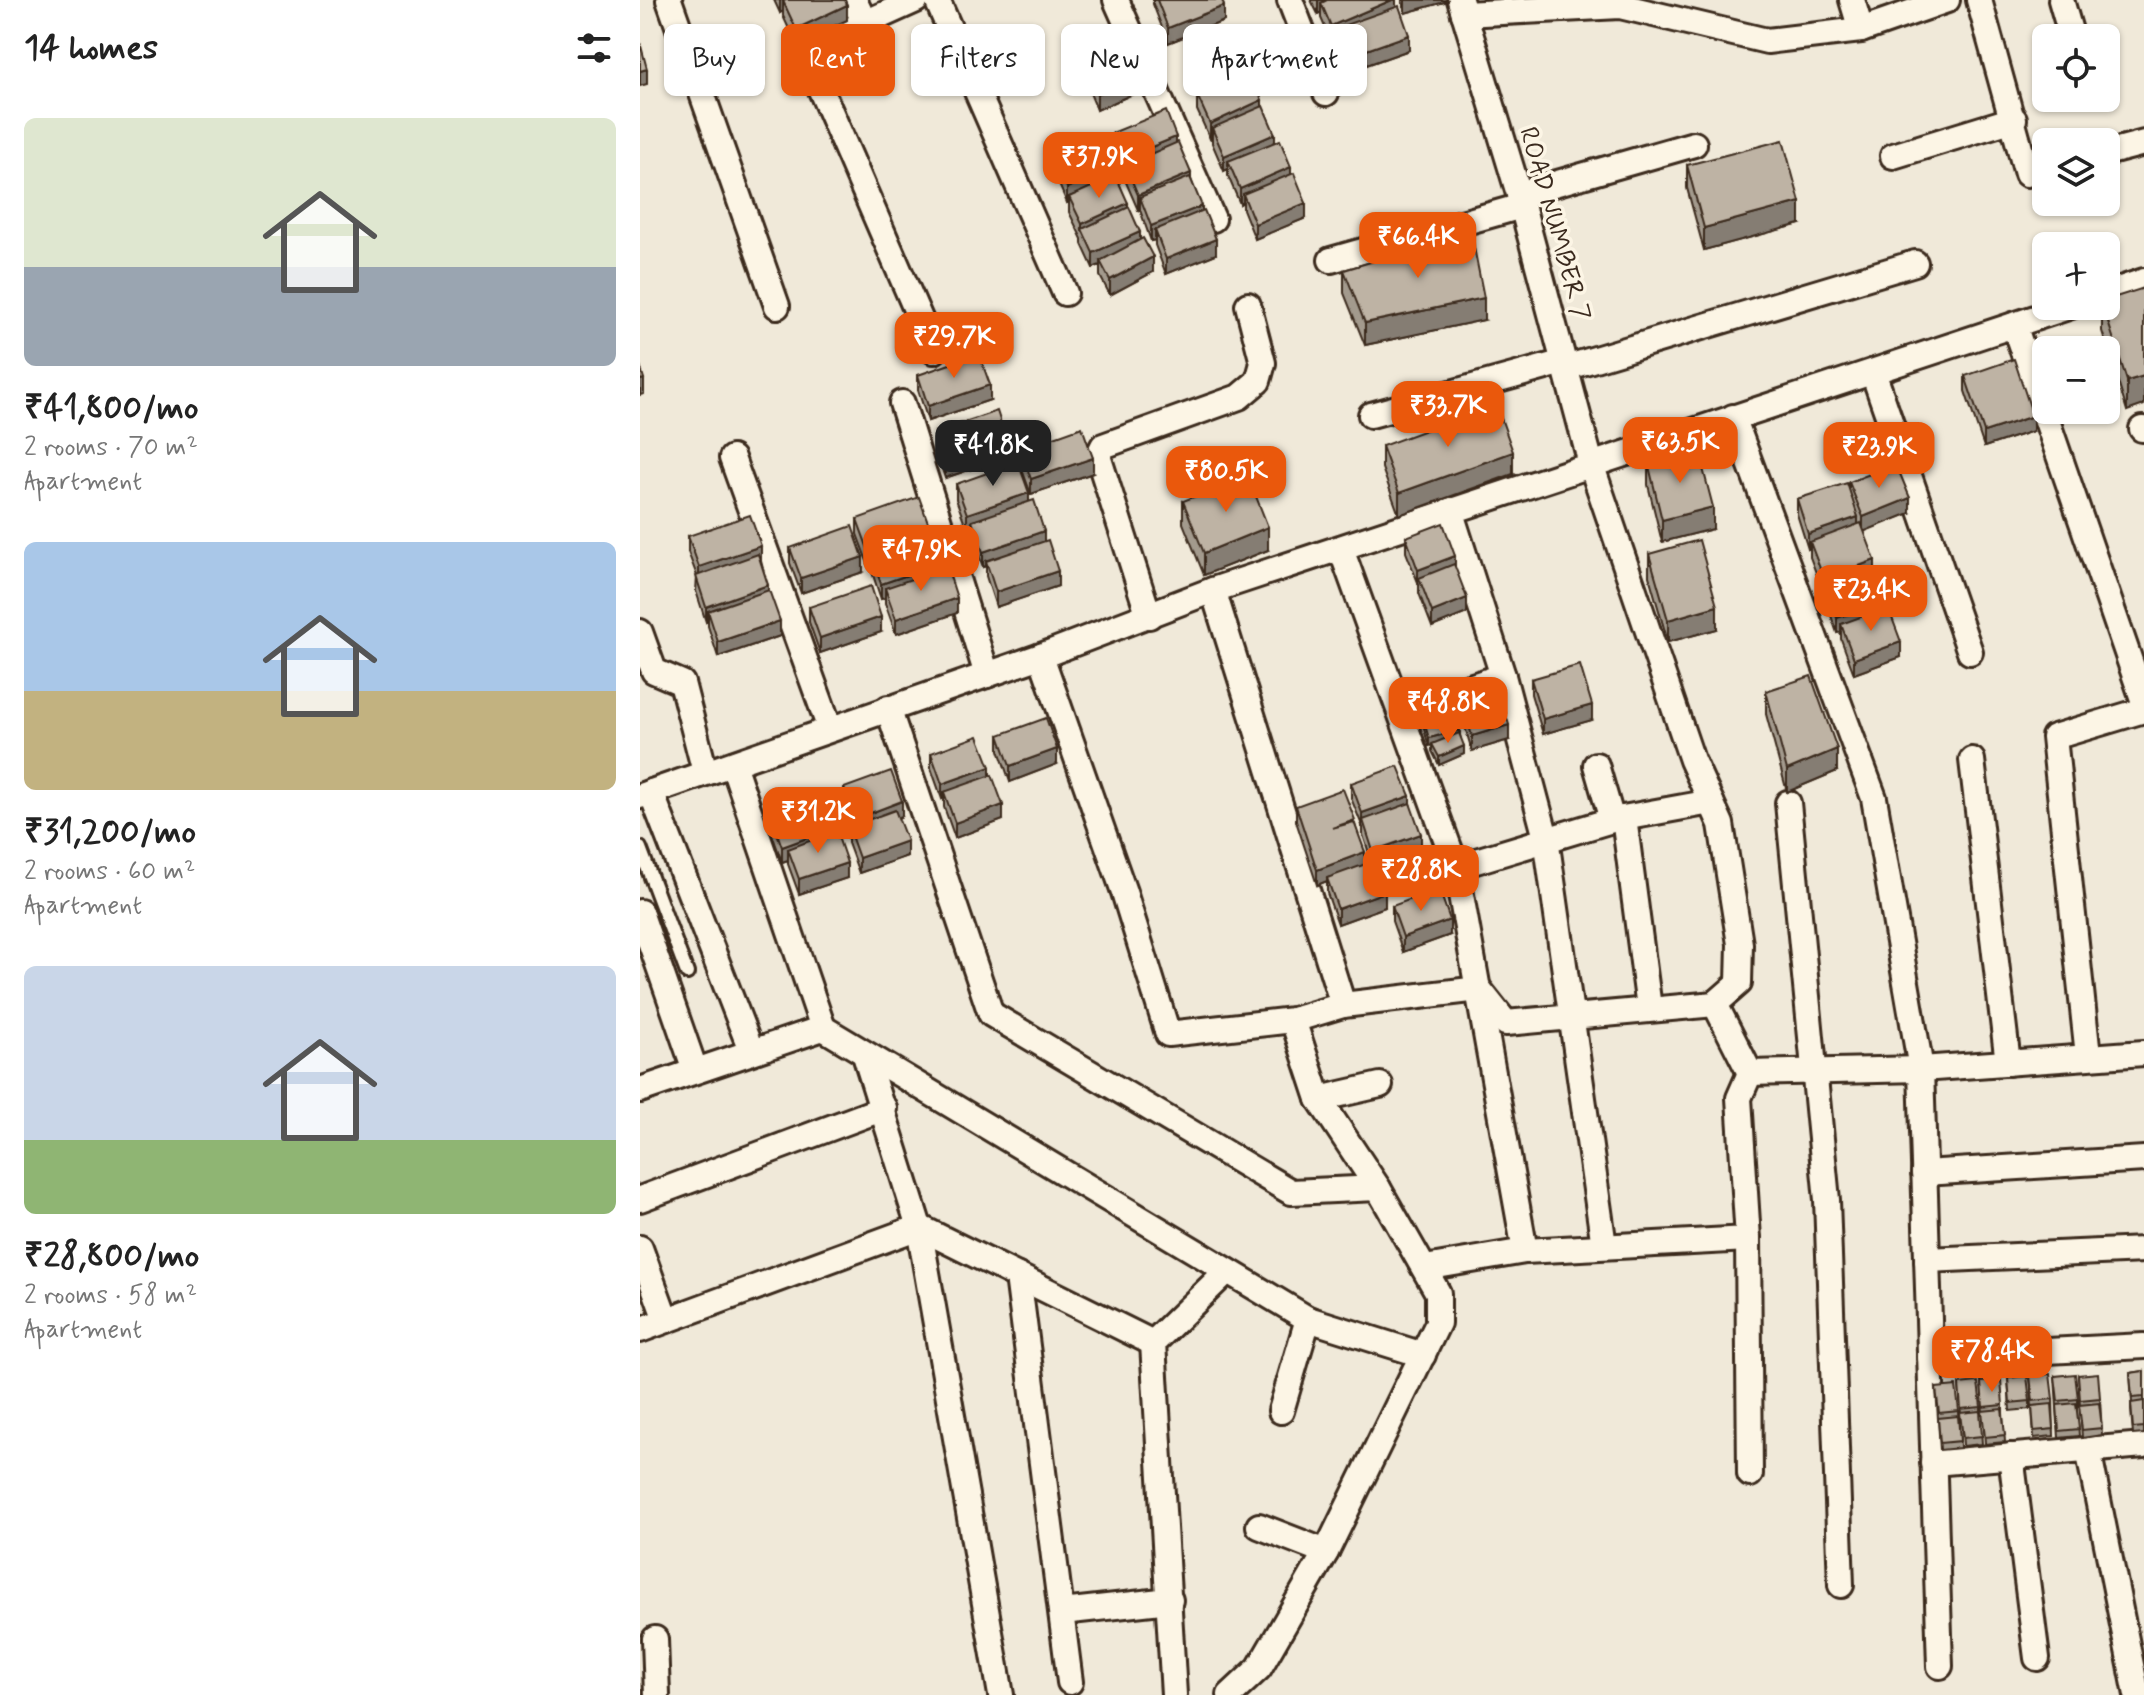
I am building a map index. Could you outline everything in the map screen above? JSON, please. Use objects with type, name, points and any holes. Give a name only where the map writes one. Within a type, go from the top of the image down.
[{"type":"street","points":[[669,0],[777,306]]},
{"type":"street","points":[[854,0],[865,23]]},
{"type":"street","points":[[916,0],[804,51],[934,351]]},
{"type":"street","points":[[937,0],[1065,293]]},
{"type":"street","points":[[1116,0],[1213,219]]},
{"type":"street","points":[[1290,0],[1299,24]]},
{"type":"street","points":[[1852,0],[1861,30]]},
{"type":"street","points":[[1462,7],[1620,6],[1767,41],[1861,30],[1947,0]]},
{"type":"street","points":[[1979,0],[2027,174],[2032,173]]},
{"type":"street","points":[[2061,0],[2068,24]]},
{"type":"street","name":"ROAD NUMBER 7","points":[[1462,7],[1520,200],[1591,464],[1692,760],[1721,824],[1740,944],[1739,983],[1715,1004]]},
{"type":"street","points":[[1893,156],[2014,119]]},
{"type":"street","points":[[2120,149],[2144,143]]},
{"type":"street","points":[[1331,260],[1694,144]]},
{"type":"street","points":[[1371,415],[1564,365],[1915,263]]},
{"type":"street","points":[[2120,289],[2144,281]]},
{"type":"street","points":[[1149,616],[1098,456],[1103,446],[1239,397],[1258,381],[1263,363],[1248,305]]},
{"type":"street","points":[[751,1050],[646,794],[1041,656],[1213,590],[2032,319]]},
{"type":"street","points":[[2014,325],[2144,702]]},
{"type":"street","points":[[1873,372],[1970,652]]},
{"type":"street","points":[[902,403],[987,675]]},
{"type":"street","points":[[1733,417],[1874,798],[1921,1069],[1940,1666]]},
{"type":"street","points":[[732,458],[830,729]]},
{"type":"street","points":[[1450,510],[1503,676],[1546,838],[1604,1246]]},
{"type":"street","points":[[1341,549],[1456,867],[1525,1251]]},
{"type":"street","points":[[1213,590],[1343,1005]]},
{"type":"street","points":[[640,632],[654,671],[682,683],[705,772]]},
{"type":"street","points":[[1041,656],[1124,892],[1168,1034],[1293,1020],[1343,1005],[1479,989]]},
{"type":"street","points":[[1400,710],[1503,676]]},
{"type":"street","points":[[888,708],[991,1014],[1291,1192],[1378,1188]]},
{"type":"street","points":[[2088,1056],[2054,737],[2144,710]]},
{"type":"street","points":[[1972,760],[2008,1063]]},
{"type":"street","points":[[733,764],[823,1028],[1308,1319],[1423,1355]]},
{"type":"street","points":[[1596,765],[1618,819],[1649,1008]]},
{"type":"street","points":[[1456,867],[1618,819],[1711,802]]},
{"type":"street","points":[[1788,803],[1827,1200],[1841,1585]]},
{"type":"street","points":[[640,912],[695,1070]]},
{"type":"street","points":[[1479,989],[1506,1023],[1715,1004],[1750,1073]]},
{"type":"street","points":[[1230,1695],[1259,1668],[1326,1552],[1438,1323],[1438,1293],[1378,1188],[1319,1099],[1293,1020]]},
{"type":"street","points":[[640,1090],[823,1028]]},
{"type":"street","points":[[1750,1073],[1815,1075],[2144,1053]]},
{"type":"street","points":[[865,1055],[919,1227],[1001,1695]]},
{"type":"street","points":[[1750,1073],[1739,1098],[1748,1239],[1750,1474]]},
{"type":"street","points":[[1319,1099],[1380,1085]]},
{"type":"street","points":[[640,1199],[884,1108]]},
{"type":"street","points":[[1924,1173],[2144,1159]]},
{"type":"street","points":[[640,1330],[919,1227],[1153,1343]]},
{"type":"street","points":[[1425,1268],[1525,1251],[1748,1239]]},
{"type":"street","points":[[640,1248],[666,1320]]},
{"type":"street","points":[[1927,1260],[2144,1250]]},
{"type":"street","points":[[1174,1695],[1153,1343],[1227,1271]]},
{"type":"street","points":[[1018,1276],[1070,1682]]},
{"type":"street","points":[[1281,1411],[1308,1319]]},
{"type":"street","points":[[1930,1357],[2144,1346]]},
{"type":"street","points":[[1933,1463],[2144,1445]]},
{"type":"street","points":[[2088,1449],[2137,1695]]},
{"type":"street","points":[[2011,1456],[2037,1658]]},
{"type":"street","points":[[1259,1526],[1326,1552]]},
{"type":"street","points":[[1062,1612],[1170,1600]]},
{"type":"street","points":[[655,1639],[657,1695]]},
{"type":"lane","points":[[640,848],[687,973]]},
{"type":"building","points":[[845,0],[847,5],[807,24],[794,24],[783,1]]},
{"type":"building","points":[[1157,0],[1222,0],[1224,6],[1168,28]]},
{"type":"building","points":[[1327,0],[1392,0],[1336,24],[1330,24],[1321,3]]},
{"type":"building","points":[[1399,6],[1409,35],[1367,50],[1367,24],[1348,24]]},
{"type":"building","points":[[640,42],[647,69],[640,71]]},
{"type":"building","points":[[1197,96],[1260,96],[1262,100],[1210,124]]},
{"type":"building","points":[[1263,106],[1275,134],[1224,156],[1212,128]]},
{"type":"building","points":[[1166,111],[1176,137],[1122,159],[1112,133]]},
{"type":"building","points":[[1105,135],[1118,165],[1067,188],[1054,158]]},
{"type":"building","points":[[1280,140],[1291,167],[1240,189],[1228,161]]},
{"type":"building","points":[[1783,140],[1800,202],[1704,228],[1687,165]]},
{"type":"building","points":[[1178,142],[1191,173],[1138,195],[1125,165]]},
{"type":"building","points":[[1294,173],[1306,203],[1255,224],[1243,194]]},
{"type":"building","points":[[1116,176],[1128,203],[1082,224],[1069,197]]},
{"type":"building","points":[[1190,177],[1202,206],[1151,226],[1140,197]]},
{"type":"building","points":[[1129,207],[1140,232],[1093,253],[1082,229]]},
{"type":"building","points":[[1204,210],[1216,239],[1166,259],[1155,230]]},
{"type":"building","points":[[1471,232],[1484,298],[1365,323],[1344,270]]},
{"type":"building","points":[[1143,238],[1153,257],[1110,280],[1100,261]]},
{"type":"building","points":[[2144,288],[2144,376],[2127,381],[2120,359],[2120,336],[2113,336],[2107,320],[2120,320],[2120,296]]},
{"type":"building","points":[[979,354],[990,385],[928,406],[918,375]]},
{"type":"building","points":[[2014,359],[2032,416],[1984,432],[1965,376]]},
{"type":"building","points":[[1496,404],[1513,452],[1399,493],[1382,446]]},
{"type":"building","points":[[997,411],[1007,442],[945,463],[935,432]]},
{"type":"building","points":[[1082,427],[1093,458],[1031,479],[1020,449]]},
{"type":"building","points":[[1698,449],[1713,507],[1662,520],[1648,462]]},
{"type":"building","points":[[1018,462],[1029,493],[967,514],[956,484]]},
{"type":"building","points":[[1896,464],[1910,498],[1863,517],[1849,482]]},
{"type":"building","points":[[1248,476],[1268,527],[1204,553],[1183,501]]},
{"type":"building","points":[[1847,483],[1858,517],[1808,534],[1797,499]]},
{"type":"building","points":[[919,497],[930,528],[868,549],[857,519]]},
{"type":"building","points":[[1034,500],[1044,531],[983,552],[972,521]]},
{"type":"building","points":[[750,515],[761,546],[699,567],[688,536]]},
{"type":"building","points":[[1443,523],[1455,556],[1418,570],[1406,537]]},
{"type":"building","points":[[1861,523],[1875,560],[1824,579],[1810,542]]},
{"type":"building","points":[[852,526],[863,557],[801,578],[790,548]]},
{"type":"building","points":[[932,532],[943,563],[881,584],[871,554]]},
{"type":"building","points":[[1048,540],[1058,571],[996,592],[986,561]]},
{"type":"building","points":[[1699,540],[1717,606],[1668,620],[1649,554]]},
{"type":"building","points":[[758,554],[768,585],[706,607],[696,576]]},
{"type":"building","points":[[1454,564],[1467,598],[1432,612],[1419,578]]},
{"type":"building","points":[[947,567],[957,598],[896,619],[885,588]]},
{"type":"building","points":[[1870,570],[1882,602],[1837,618],[1826,586]]},
{"type":"building","points":[[871,586],[881,617],[820,638],[809,607]]},
{"type":"building","points":[[769,590],[780,621],[718,642],[708,611]]},
{"type":"building","points":[[1888,607],[1901,642],[1854,659],[1841,624]]},
{"type":"building","points":[[1580,665],[1592,705],[1543,719],[1531,679]]},
{"type":"building","points":[[1811,676],[1837,749],[1787,770],[1766,691]]},
{"type":"building","points":[[1498,687],[1509,725],[1472,736],[1461,698]]},
{"type":"building","points":[[1454,710],[1460,730],[1429,738],[1423,719]]},
{"type":"building","points":[[1046,718],[1057,749],[1010,766],[999,735]]},
{"type":"building","points":[[1459,733],[1464,746],[1439,757],[1432,744]]},
{"type":"building","points":[[978,736],[990,767],[942,784],[931,753]]},
{"type":"building","points":[[1398,766],[1410,796],[1362,813],[1351,783]]},
{"type":"building","points":[[891,771],[902,801],[855,819],[844,788]]},
{"type":"building","points":[[992,775],[1003,805],[955,823],[944,792]]},
{"type":"building","points":[[1343,789],[1355,820],[1332,828],[1354,822],[1365,852],[1317,870],[1296,806]]},
{"type":"building","points":[[818,799],[829,830],[782,847],[771,816]]},
{"type":"building","points":[[1410,803],[1421,834],[1373,851],[1363,820]]},
{"type":"building","points":[[895,810],[907,841],[859,858],[848,827]]},
{"type":"building","points":[[836,831],[847,863],[799,879],[788,849]]},
{"type":"building","points":[[1374,861],[1385,892],[1338,909],[1327,878]]},
{"type":"building","points":[[1439,889],[1450,920],[1403,937],[1392,906]]},
{"type":"building","points":[[2144,1371],[2144,1397],[2132,1398],[2130,1373]]},
{"type":"building","points":[[2098,1373],[2100,1398],[2080,1400],[2078,1375]]},
{"type":"building","points":[[2050,1374],[2053,1399],[2033,1401],[2030,1376]]},
{"type":"building","points":[[2075,1374],[2078,1399],[2058,1401],[2055,1376]]},
{"type":"building","points":[[2027,1376],[2030,1401],[2010,1403],[2008,1378]]},
{"type":"building","points":[[2001,1380],[2003,1405],[1983,1407],[1981,1382]]},
{"type":"building","points":[[1978,1382],[1981,1407],[1961,1409],[1959,1384]]},
{"type":"building","points":[[1956,1386],[1959,1411],[1939,1413],[1936,1388]]},
{"type":"building","points":[[2144,1401],[2144,1427],[2133,1428],[2131,1403]]},
{"type":"building","points":[[2076,1403],[2079,1429],[2059,1431],[2057,1405]]},
{"type":"building","points":[[2099,1403],[2102,1428],[2082,1430],[2079,1405]]},
{"type":"building","points":[[2052,1404],[2054,1429],[2034,1431],[2032,1406]]},
{"type":"building","points":[[2002,1409],[2005,1435],[1985,1437],[1982,1411]]},
{"type":"building","points":[[1980,1411],[1982,1436],[1963,1438],[1960,1413]]},
{"type":"building","points":[[1958,1416],[1960,1441],[1940,1443],[1938,1418]]}]
